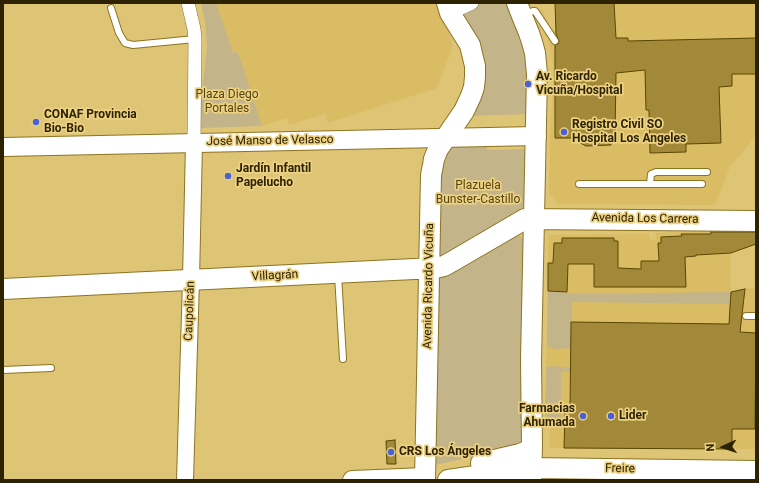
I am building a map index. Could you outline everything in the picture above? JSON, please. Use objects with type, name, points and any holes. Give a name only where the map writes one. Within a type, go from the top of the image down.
[{"type":"main road","points":[[517,3],[529,33],[536,64],[538,83],[531,361],[531,474]]},
{"type":"main road","name":"Avenida Ricardo Vicuña","points":[[430,479],[429,268],[433,165],[436,153],[461,117],[471,96],[474,87],[475,66],[470,45],[449,8]]},
{"type":"main road","name":"José Manso de Velasco","points":[[3,147],[537,136]]},
{"type":"main road","name":"Avenida Los Carrera","points":[[534,218],[756,221]]},
{"type":"main road","name":"Villagrán","points":[[3,289],[440,267],[448,264],[525,219],[534,218]]},
{"type":"main road","points":[[501,233],[517,233],[525,240],[532,252],[534,266]]},
{"type":"main road","points":[[352,480],[430,479],[442,471],[520,454],[527,451],[532,446]]},
{"type":"main road","name":"Freire","points":[[448,480],[531,474],[756,471]]},
{"type":"street","points":[[188,3],[195,39],[194,143]]},
{"type":"street","name":"Avenida Ricardo Vicuña","points":[[449,8],[472,3]]},
{"type":"street","name":"Caupolicán","points":[[185,480],[194,143]]},
{"type":"lane","points":[[517,3],[525,14],[535,11],[555,41]]},
{"type":"lane","points":[[111,8],[118,33],[124,43],[132,45],[195,39]]},
{"type":"lane","points":[[650,184],[650,174],[656,172],[707,172]]},
{"type":"lane","points":[[579,184],[702,184]]},
{"type":"lane","points":[[338,273],[343,359]]},
{"type":"lane","points":[[746,316],[756,316]]},
{"type":"lane","points":[[3,370],[51,368]]},
{"type":"shaded area","points":[[216,3],[439,3],[453,46],[437,88],[328,123],[325,114],[289,125],[287,118],[262,126],[238,52],[233,53]]},
{"type":"shaded area","points":[[555,3],[756,3],[756,136],[730,167],[715,205],[558,204],[549,193],[553,66],[548,41],[538,21],[530,15],[534,5],[543,11],[551,28],[555,32]]},
{"type":"shaded area","points":[[730,230],[731,291],[756,287],[756,449],[549,448],[550,426],[545,426],[548,235],[649,234],[650,240],[656,240],[656,233]]},
{"type":"green space","name":"Plaza Diego Portales","points":[[201,3],[216,3],[233,53],[238,52],[262,126],[198,128],[207,47],[205,21]]},
{"type":"green space","points":[[452,3],[513,3],[525,32],[531,114],[464,116],[475,93]]},
{"type":"green space","name":"Plazuela Bunster-Castillo","points":[[487,140],[487,150],[532,149],[531,217],[431,265],[442,147]]},
{"type":"green space","points":[[517,235],[525,241],[525,445],[434,465],[438,269]]},
{"type":"green space","points":[[548,291],[582,294],[731,292],[729,324],[729,304],[572,302],[571,348],[555,349],[547,347]]},
{"type":"green space","points":[[554,366],[571,368],[570,372],[561,372],[561,426],[545,426],[546,367]]},
{"type":"building","points":[[555,3],[614,3],[616,38],[628,38],[628,41],[756,38],[756,74],[732,74],[732,86],[719,87],[721,143],[686,144],[686,152],[650,153],[649,110],[646,110],[645,70],[616,73],[615,136],[611,136],[611,145],[586,146],[571,138],[555,138],[555,45],[558,44],[559,41],[556,34]]},
{"type":"building","points":[[711,232],[756,232],[756,244],[731,253],[685,257],[686,287],[594,287],[594,264],[568,264],[567,292],[548,291],[548,263],[553,263],[554,243],[562,243],[562,238],[614,238],[614,241],[618,241],[618,268],[641,269],[641,261],[659,261],[658,243],[661,243],[661,237],[682,236],[681,234],[711,234]]},
{"type":"building","points":[[745,289],[740,332],[756,333],[755,429],[732,429],[732,449],[564,448],[565,410],[570,410],[571,322],[729,324],[731,292]]},
{"type":"building","name":"CRS Los Ángeles","points":[[395,440],[396,464],[387,464],[386,441]]},
{"type":"place","name":"Av. Ricardo Vicuña/Hospital","points":[[528,84]]},
{"type":"place","name":"CONAF Provincia Bio-Bio","points":[[36,122]]},
{"type":"place","name":"Registro Civil SO Hospital Los Angeles","points":[[564,132]]},
{"type":"place","name":"Jardín Infantil Papelucho","points":[[228,176]]},
{"type":"place","name":"Farmacias Ahumada","points":[[583,416]]},
{"type":"place","name":"Lider","points":[[611,416]]},
{"type":"place","name":"CRS Los Ángeles","points":[[391,452]]}]
